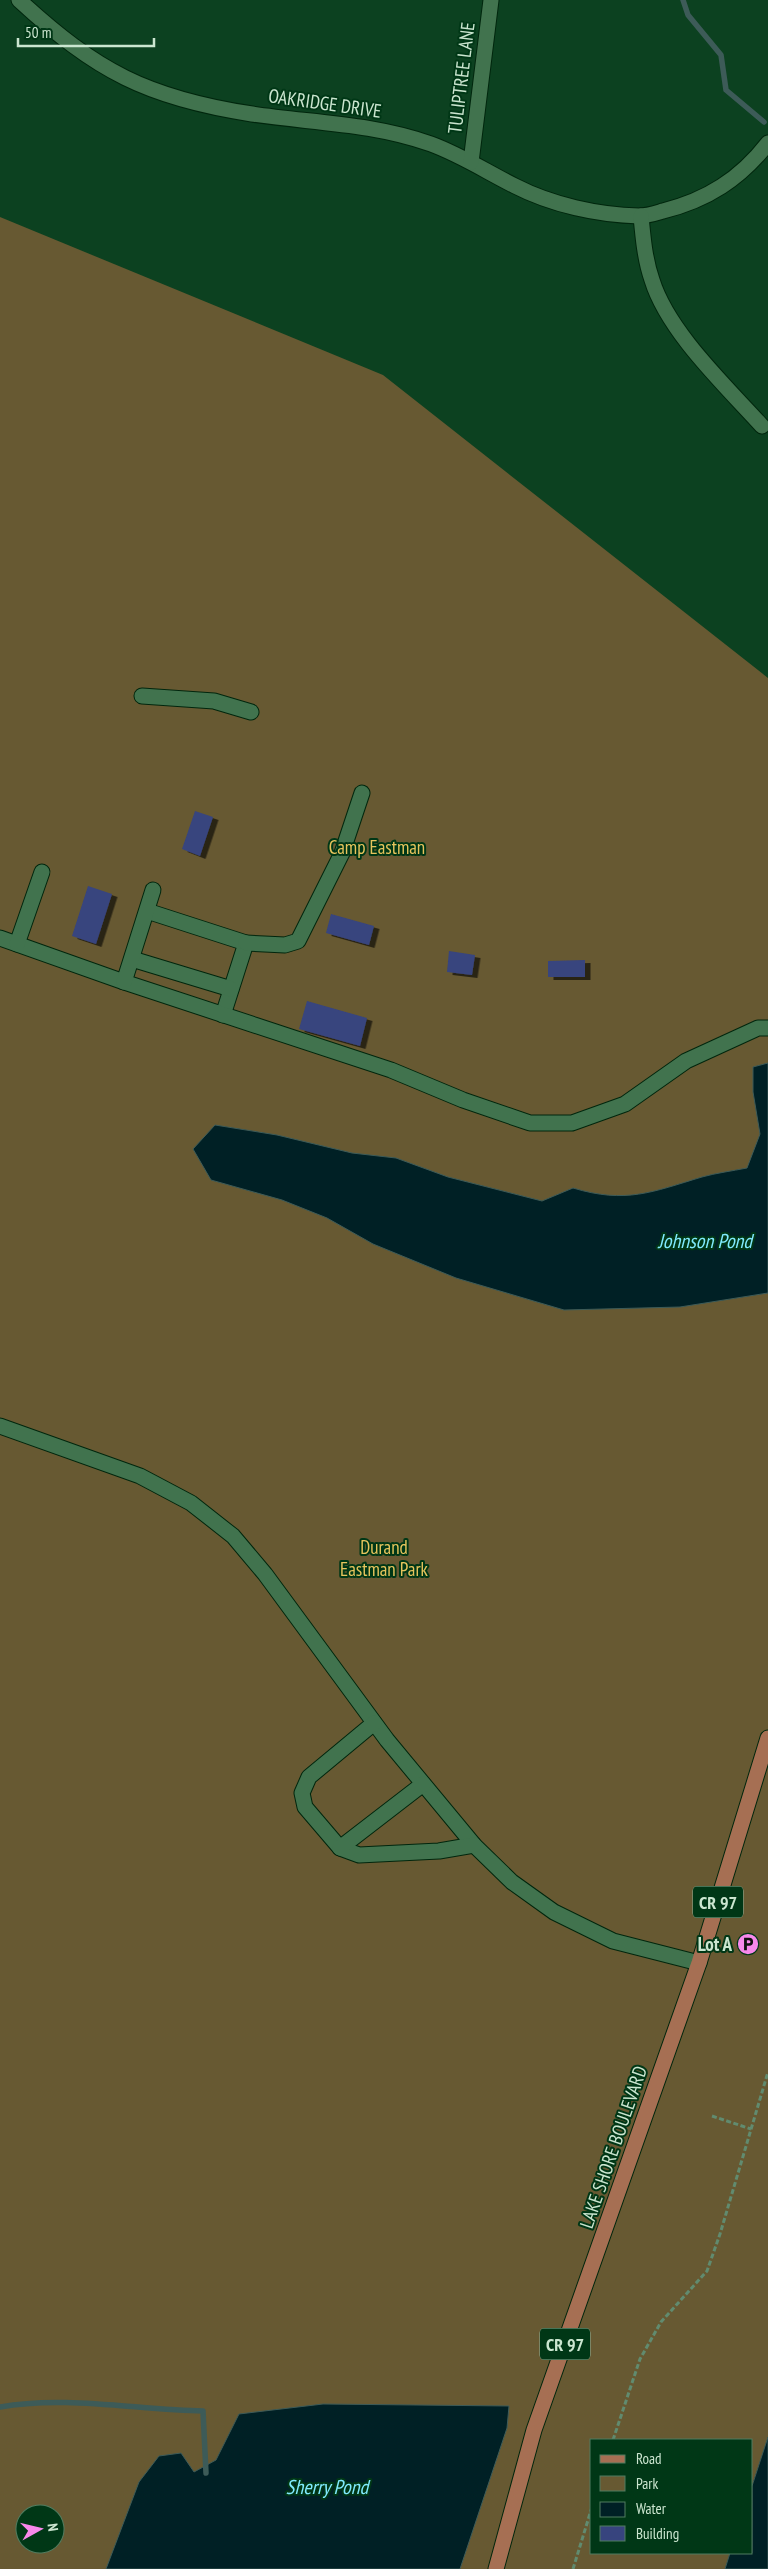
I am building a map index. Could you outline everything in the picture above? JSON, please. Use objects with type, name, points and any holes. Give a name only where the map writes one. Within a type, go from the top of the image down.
[{"type":"main road","name":"LAKE SHORE BOULEVARD","points":[[496,2569],[534,2430],[699,1963],[768,1738]]},
{"type":"street","name":"OAKRIDGE DRIVE","points":[[19,0],[58,36],[94,62],[126,80],[164,95],[252,114],[326,121],[382,130],[430,144],[471,162],[517,187],[548,200],[589,210],[641,216],[699,200],[725,186],[753,162],[768,143]]},
{"type":"street","name":"TULIPTREE LANE","points":[[471,162],[490,0]]},
{"type":"street","points":[[641,216],[645,249],[652,280],[662,304],[704,362],[762,426]]},
{"type":"street","points":[[142,696],[214,701],[251,712]]},
{"type":"street","points":[[148,911],[246,942],[284,945],[298,941],[342,853],[362,793]]},
{"type":"street","points":[[17,944],[42,872]]},
{"type":"street","points":[[124,982],[148,911],[153,890]]},
{"type":"street","points":[[0,938],[124,982],[391,1070],[463,1100],[530,1123],[572,1123],[625,1104],[686,1061],[758,1028],[768,1028]]},
{"type":"street","points":[[223,1015],[246,942]]},
{"type":"street","points":[[132,959],[231,989]]},
{"type":"street","points":[[0,1426],[140,1476],[198,1508],[232,1536],[265,1574],[374,1723],[474,1845],[512,1882],[554,1912],[613,1941],[699,1963]]},
{"type":"street","points":[[374,1723],[309,1778],[302,1793],[305,1807],[340,1848],[359,1855],[439,1851],[474,1845]]},
{"type":"street","points":[[340,1848],[423,1784]]},
{"type":"path","points":[[613,2439],[640,2359],[661,2322],[707,2271],[768,2072]]},
{"type":"path","points":[[712,2116],[751,2129]]},
{"type":"path","points":[[573,2569],[590,2513]]},
{"type":"green space","name":"Durand Eastman Park","points":[[0,217],[383,375],[768,678],[768,2437],[753,2483],[753,2439],[590,2439],[590,2554],[730,2554],[725,2569],[0,2569]]},
{"type":"water","name":"Johnson Pond","points":[[768,1063],[768,1293],[680,1307],[564,1310],[456,1278],[373,1244],[327,1218],[282,1200],[211,1180],[193,1149],[215,1125],[277,1135],[352,1153],[396,1158],[448,1177],[542,1201],[573,1188],[608,1195],[624,1196],[639,1194],[707,1176],[747,1168],[760,1134],[753,1092],[753,1067]]},
{"type":"water","name":"Sherry Pond","points":[[323,2404],[509,2406],[507,2428],[460,2569],[106,2569],[139,2482],[159,2456],[181,2453],[194,2472],[216,2460],[239,2414]]},
{"type":"water","points":[[768,2437],[768,2569],[725,2569],[730,2554],[753,2554],[753,2483]]},
{"type":"building","points":[[195,811],[213,817],[200,856],[182,849]]},
{"type":"building","points":[[88,886],[112,894],[96,944],[72,936]]},
{"type":"building","points":[[331,914],[374,926],[369,945],[326,933]]},
{"type":"building","points":[[449,951],[475,955],[472,975],[447,972]]},
{"type":"building","points":[[585,960],[585,977],[548,977],[548,961]]},
{"type":"building","points":[[307,1001],[367,1018],[360,1046],[299,1029]]},
{"type":"waterway","points":[[683,0],[688,15],[721,55],[726,90],[764,122]]},
{"type":"waterway","points":[[0,2407],[50,2402],[203,2411],[206,2473]]},
{"type":"place","name":"Lot A","points":[[748,1944]]},
{"type":"park label","name":"Camp Eastman","points":[[377,847]]}]
